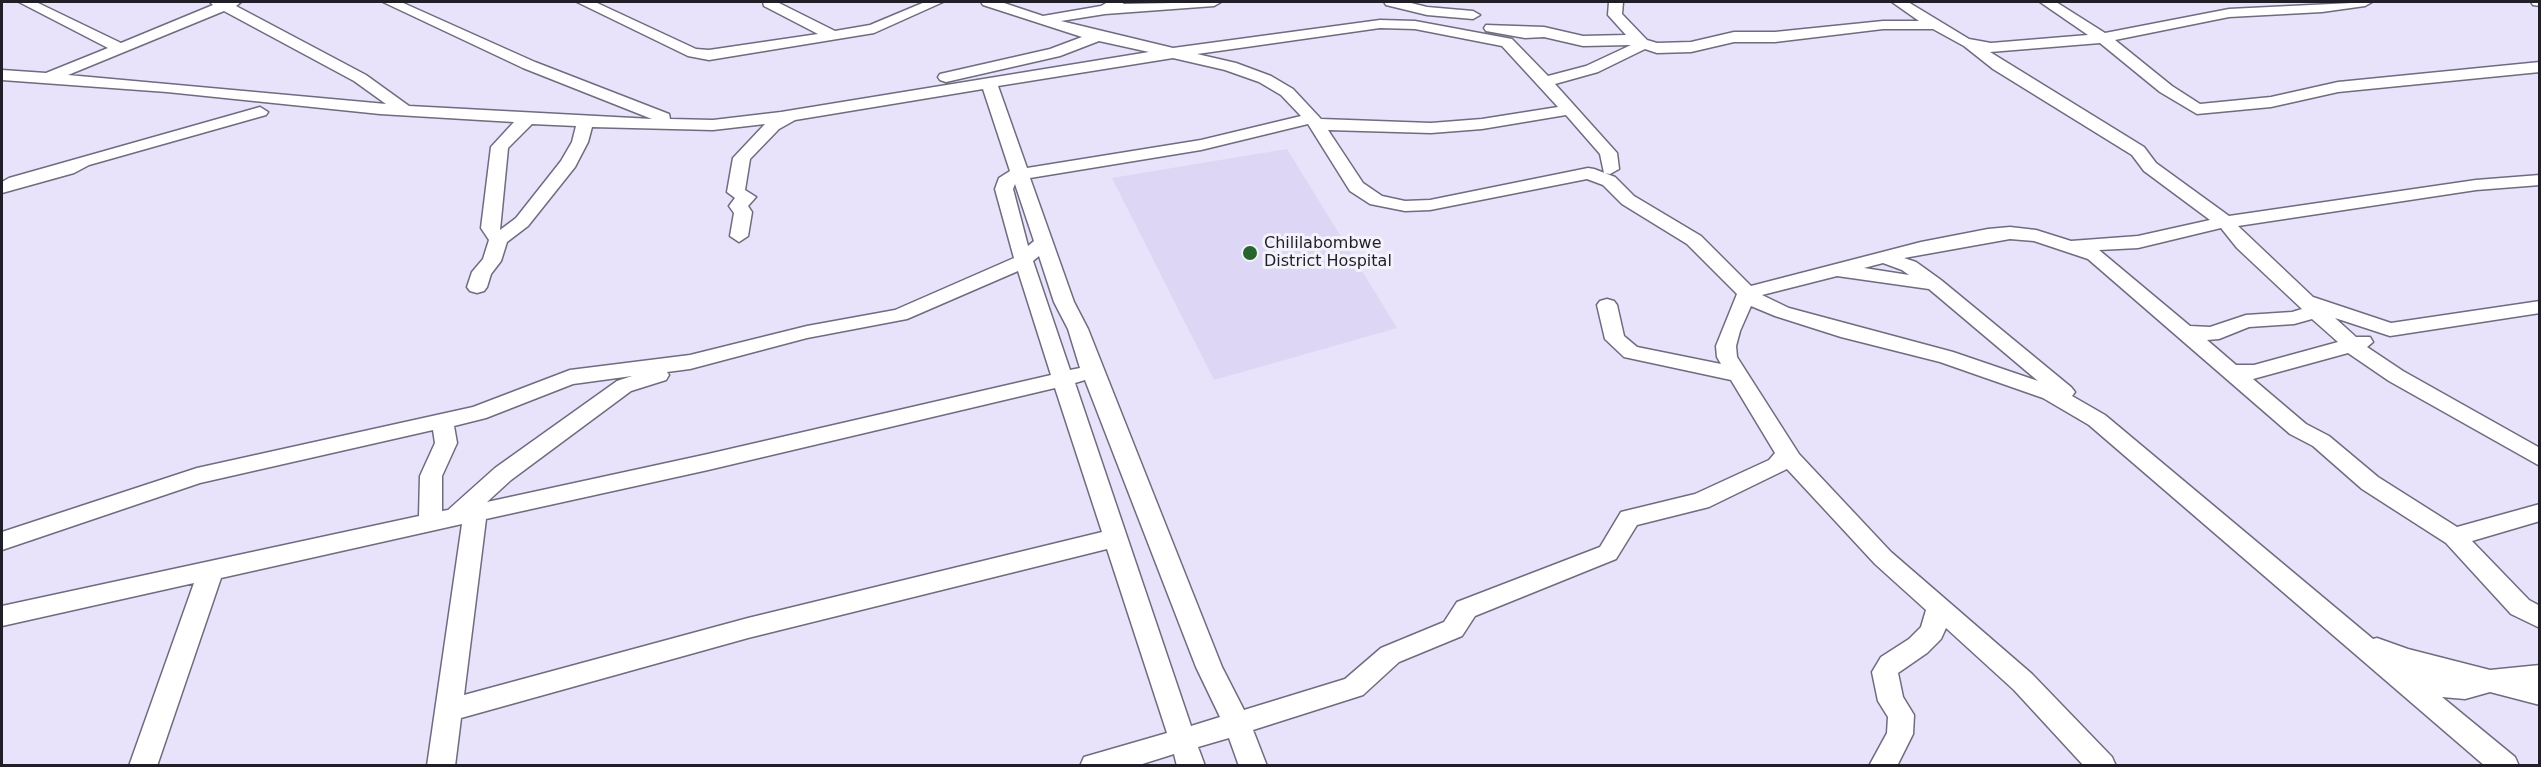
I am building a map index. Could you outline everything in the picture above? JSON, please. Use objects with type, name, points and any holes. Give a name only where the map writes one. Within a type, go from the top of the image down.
[{"type":"street","points":[[26,2],[122,48]]},
{"type":"street","points":[[390,2],[529,65],[644,111],[671,118]]},
{"type":"street","points":[[584,2],[701,54],[732,53],[874,29],[936,2]]},
{"type":"street","points":[[988,2],[1040,21],[1169,54],[1230,66],[1265,79],[1287,92],[1314,121],[1356,187],[1376,200],[1405,206],[1430,205],[1588,173],[1609,182],[1628,200],[1694,240],[1747,293],[1772,308],[1848,332],[2000,374],[2050,393],[2097,420]]},
{"type":"street","points":[[1040,21],[1112,6],[1214,2]]},
{"type":"street","points":[[1391,2],[1427,11],[1473,15]]},
{"type":"street","points":[[1545,82],[1603,65],[1635,50],[1639,40],[1616,15],[1616,2]]},
{"type":"street","points":[[1899,2],[2138,151],[2150,167],[2225,222],[2244,244],[2354,346],[2396,376],[2540,458]]},
{"type":"street","points":[[2047,2],[2103,38],[2166,89],[2198,109],[2271,102],[2349,85],[2540,67]]},
{"type":"street","points":[[1966,43],[1990,48],[2103,38],[2229,13],[2322,8],[2365,2]]},
{"type":"street","points":[[48,78],[226,3],[360,78],[405,111]]},
{"type":"street","points":[[769,3],[836,37]]},
{"type":"street","points":[[1491,28],[1544,33],[1583,40],[1628,40],[1657,48],[1691,47],[1734,37],[1775,37],[1905,23],[1936,25]]},
{"type":"street","points":[[2,75],[405,111],[585,122],[712,125],[795,115],[1169,54],[1380,24],[1415,25],[1507,42],[1608,153],[1610,169]]},
{"type":"street","points":[[640,123],[938,78],[1055,53],[1098,36]]},
{"type":"street","points":[[988,83],[1064,302],[1078,329],[1092,372],[1209,666],[1237,724],[1253,765]]},
{"type":"street","points":[[1191,765],[1024,260],[1004,189],[1005,182],[1020,175],[1201,145],[1314,121],[1399,129],[1431,128],[1482,124],[1568,110]]},
{"type":"street","points":[[2,188],[15,182],[68,169],[83,161],[260,112]]},
{"type":"street","points":[[739,236],[743,212],[738,206],[747,197],[736,192],[742,158],[773,125],[795,115]]},
{"type":"street","points":[[498,240],[490,228],[499,165],[499,147],[528,118]]},
{"type":"street","points":[[477,287],[482,272],[492,261],[498,240],[522,222],[569,163],[580,142],[585,122]]},
{"type":"street","points":[[2067,246],[2138,242],[2225,222],[2476,185],[2540,180]]},
{"type":"street","points":[[1747,293],[1921,248],[2010,233],[2036,236],[2095,255],[2298,429],[2321,441],[2370,483],[2454,537],[2520,607],[2540,618]]},
{"type":"street","points":[[441,765],[448,710],[464,515],[503,474],[624,386],[715,357],[807,332],[900,315],[1024,260],[1042,244]]},
{"type":"street","points":[[1886,258],[1909,266],[1934,284],[2409,683],[2498,763]]},
{"type":"street","points":[[1772,308],[1835,271],[1881,279],[1934,284]]},
{"type":"street","points":[[1747,293],[1726,346],[1727,357],[1787,454],[1883,558],[2023,682],[2102,765]]},
{"type":"street","points":[[1607,305],[1615,339],[1631,352],[1737,374]]},
{"type":"street","points":[[2309,305],[2390,330]]},
{"type":"street","points":[[2186,332],[2212,334],[2246,321],[2294,318],[2309,305]]},
{"type":"street","points":[[2233,372],[2254,372],[2354,346],[2390,330],[2540,307]]},
{"type":"street","points":[[2,541],[197,476],[478,413],[570,377],[715,357]]},
{"type":"street","points":[[2,616],[730,457],[1092,372]]},
{"type":"street","points":[[430,523],[431,476],[446,443],[443,422]]},
{"type":"street","points":[[1094,765],[1237,724],[1354,687],[1390,655],[1453,629],[1466,609],[1608,553],[1629,518],[1701,501],[1777,466],[1787,454]]},
{"type":"street","points":[[2454,537],[2540,513]]},
{"type":"street","points":[[448,710],[748,628],[1116,538]]},
{"type":"street","points":[[143,765],[211,571]]},
{"type":"street","points":[[1883,765],[1900,735],[1901,715],[1891,701],[1885,672],[1890,664],[1917,646],[1932,632],[1939,607]]},
{"type":"street","points":[[2359,641],[2405,659],[2540,694]]},
{"type":"street","points":[[2409,683],[2465,688],[2489,681],[2540,676]]},
{"type":"shaded area","name":"Chililabombwe District Hospital","points":[[1287,149],[1397,328],[1214,380],[1112,178]]},
{"type":"place","name":"Chililabombwe District Hospital","points":[[1250,253]]}]
